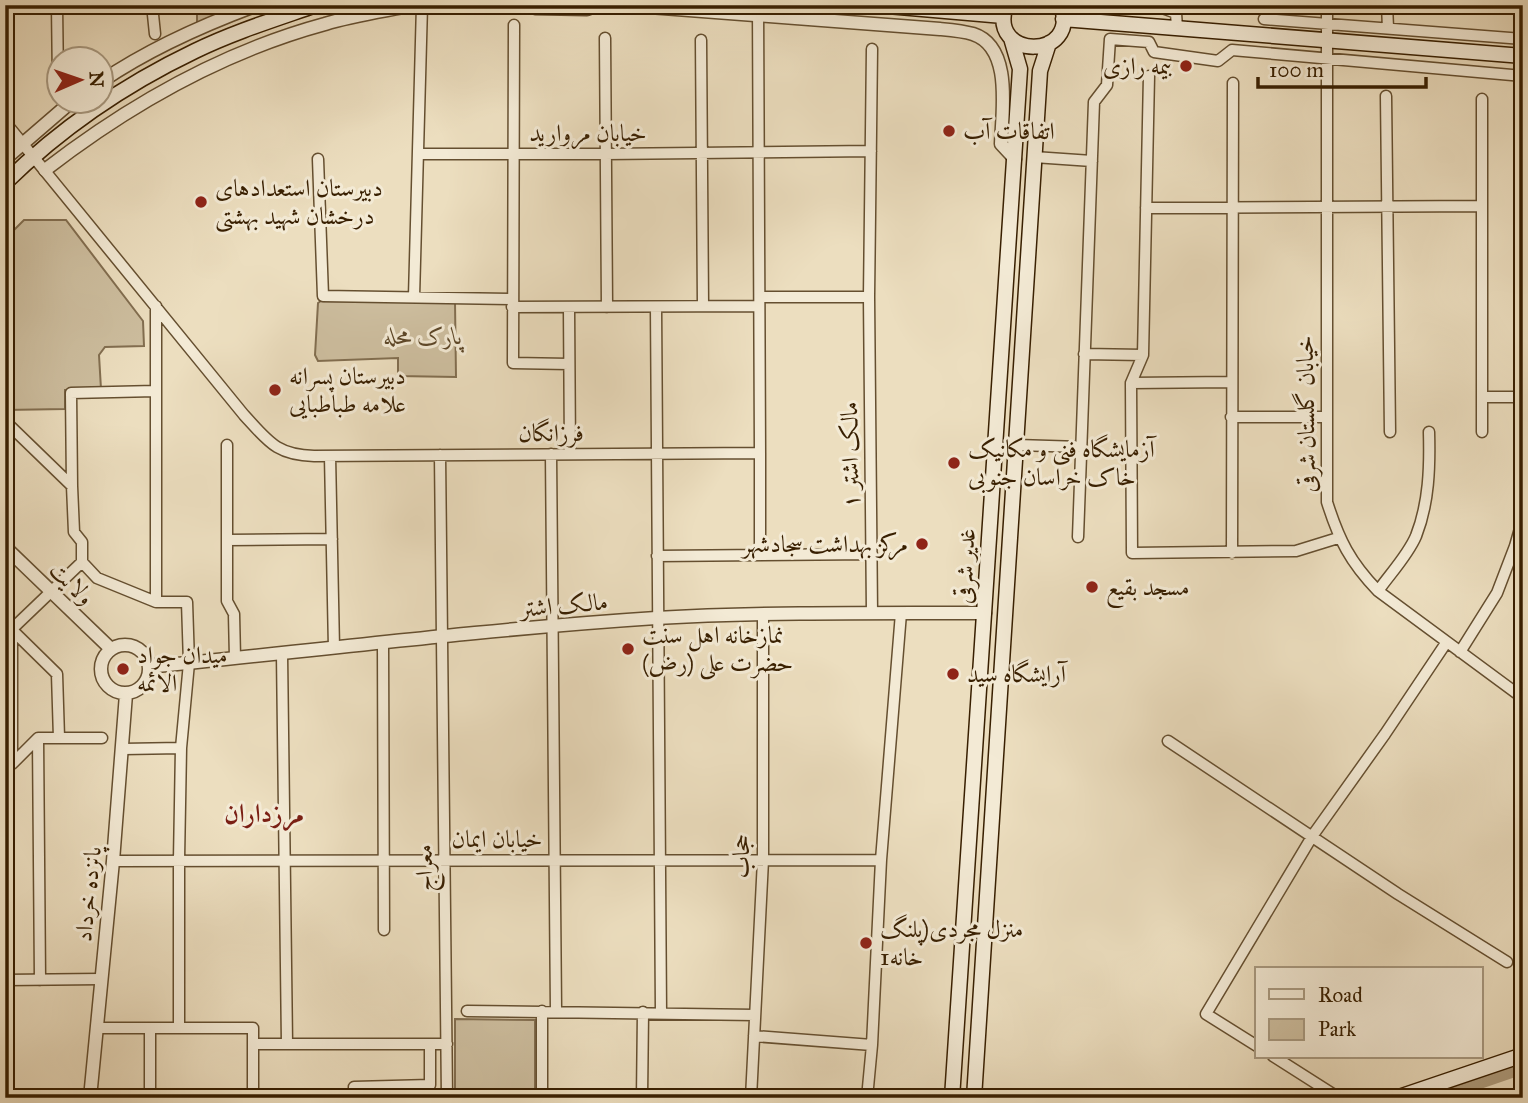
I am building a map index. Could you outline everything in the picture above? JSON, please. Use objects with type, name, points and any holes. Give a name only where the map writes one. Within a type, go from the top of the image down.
[{"type":"main road","points":[[5,183],[33,156],[138,81],[188,55],[255,26],[316,5]]},
{"type":"main road","points":[[877,5],[1005,11]]},
{"type":"main road","name":"غدیر شرقی","points":[[952,1098],[1020,69],[1007,31],[1005,11]]},
{"type":"main road","points":[[1062,12],[1177,28],[1523,56]]},
{"type":"main road","name":"غدیر شرقی","points":[[974,1098],[1040,71],[1049,43],[1059,34],[1062,12]]},
{"type":"main road","points":[[1011,38],[1032,48],[1049,43]]},
{"type":"main road","points":[[985,613],[1006,614]]},
{"type":"main road","points":[[1396,1098],[1523,1055]]},
{"type":"street","points":[[57,5],[57,46]]},
{"type":"street","points":[[152,5],[155,34]]},
{"type":"street","points":[[116,71],[183,36],[257,5]]},
{"type":"street","points":[[45,170],[80,143],[193,74],[348,11],[414,5]]},
{"type":"street","points":[[414,297],[422,5]]},
{"type":"street","points":[[532,5],[535,8],[563,6],[587,9],[598,5]]},
{"type":"street","points":[[623,5],[758,10],[973,34],[984,40],[997,57],[1002,70],[1001,144],[1015,159]]},
{"type":"street","points":[[1162,5],[1162,8],[1176,13],[1177,28]]},
{"type":"street","points":[[1264,5],[1265,36]]},
{"type":"street","name":"خیابان گلستان شرقی","points":[[1327,5],[1327,502],[1338,538],[1362,575],[1378,591],[1446,643],[1523,698]]},
{"type":"street","points":[[1387,5],[1388,29]]},
{"type":"street","points":[[955,31],[956,9]]},
{"type":"street","points":[[758,10],[760,555]]},
{"type":"street","points":[[1264,19],[1523,39]]},
{"type":"street","points":[[514,25],[513,363],[569,364]]},
{"type":"street","points":[[1233,33],[1233,50]]},
{"type":"street","points":[[606,38],[607,306]]},
{"type":"street","points":[[1078,537],[1094,102],[1107,86],[1110,39],[1149,42],[1154,52],[1218,61],[1233,50],[1523,76]]},
{"type":"street","points":[[701,40],[703,306]]},
{"type":"street","name":"مالک اشتر ۱","points":[[872,49],[869,297],[872,613]]},
{"type":"street","points":[[1149,76],[1143,355],[1131,383],[1132,553],[1296,551],[1338,538]]},
{"type":"street","points":[[1232,553],[1233,83]]},
{"type":"street","points":[[1386,96],[1390,432]]},
{"type":"street","points":[[1482,99],[1482,432]]},
{"type":"street","points":[[5,159],[54,116]]},
{"type":"street","name":"فرزانگان","points":[[5,122],[268,442],[277,449],[288,453],[330,456],[760,453]]},
{"type":"street","name":"خیابان مروارید","points":[[418,153],[871,151]]},
{"type":"street","points":[[1034,157],[1092,161]]},
{"type":"street","points":[[318,159],[323,296],[414,297],[569,307],[703,306],[869,297]]},
{"type":"street","points":[[1146,208],[1482,206]]},
{"type":"street","points":[[156,306],[156,602]]},
{"type":"street","points":[[569,307],[570,454]]},
{"type":"street","points":[[656,307],[661,1013]]},
{"type":"street","points":[[1084,354],[1143,355]]},
{"type":"street","points":[[1131,383],[1231,382]]},
{"type":"street","points":[[155,391],[71,393],[72,486],[74,532],[82,542],[82,562],[97,578],[156,602],[187,602],[188,663],[181,748],[179,1028]]},
{"type":"street","points":[[1482,397],[1523,397]]},
{"type":"street","points":[[1231,417],[1327,416]]},
{"type":"street","points":[[5,424],[72,486]]},
{"type":"street","points":[[1378,591],[1415,538],[1426,499],[1430,468],[1429,432]]},
{"type":"street","points":[[227,445],[227,601],[234,614],[235,658]]},
{"type":"street","points":[[1017,445],[1081,447]]},
{"type":"street","points":[[551,454],[555,1011]]},
{"type":"street","name":"معراج","points":[[440,455],[447,1098]]},
{"type":"street","points":[[330,456],[334,648]]},
{"type":"street","points":[[1460,652],[1497,593],[1523,518]]},
{"type":"street","points":[[227,540],[332,539]]},
{"type":"street","name":"ولایت","points":[[5,547],[111,649]]},
{"type":"street","points":[[657,556],[872,554]]},
{"type":"street","points":[[8,764],[9,626],[82,562]]},
{"type":"street","points":[[867,1098],[881,860],[901,613]]},
{"type":"street","name":"مالک اشتر","points":[[149,667],[552,626],[658,618],[985,613]]},
{"type":"street","name":"حجاب","points":[[751,1098],[763,860],[763,615]]},
{"type":"street","points":[[9,626],[57,674],[59,738]]},
{"type":"street","points":[[383,643],[384,930]]},
{"type":"street","points":[[1255,1045],[1206,1014],[1313,835],[1446,643]]},
{"type":"street","points":[[124,644],[137,647],[146,657],[149,667],[147,680],[141,687],[126,694],[111,689],[102,677],[102,661],[111,649],[124,644]]},
{"type":"street","points":[[282,654],[287,1044]]},
{"type":"street","name":"پانزده خرداد","points":[[90,1098],[126,694]]},
{"type":"street","points":[[8,764],[38,738],[102,738]]},
{"type":"street","points":[[38,738],[40,980]]},
{"type":"street","points":[[1168,741],[1398,894],[1507,962]]},
{"type":"street","points":[[123,749],[181,748]]},
{"type":"street","name":"خیابان ایمان","points":[[113,861],[881,860]]},
{"type":"street","points":[[5,980],[101,979]]},
{"type":"street","points":[[467,1011],[755,1015]]},
{"type":"street","points":[[542,1011],[542,1098]]},
{"type":"street","points":[[642,1098],[643,1013]]},
{"type":"street","points":[[97,1028],[253,1028],[253,1098]]},
{"type":"street","points":[[150,1028],[150,1098]]},
{"type":"street","points":[[754,1036],[872,1045]]},
{"type":"street","points":[[253,1044],[447,1044]]},
{"type":"street","points":[[354,1098],[354,1087],[430,1085],[429,1044]]},
{"type":"street","points":[[1276,1058],[1339,1098]]},
{"type":"green space","points":[[197,5],[248,5],[197,26]]},
{"type":"green space","points":[[24,220],[66,220],[143,321],[144,346],[105,347],[99,355],[101,389],[65,390],[65,409],[5,410],[5,239]]},
{"type":"green space","name":"پارک محله","points":[[455,302],[456,377],[398,376],[398,358],[318,361],[315,355],[318,303]]},
{"type":"green space","points":[[455,1019],[535,1020],[535,1098],[455,1098]]},
{"type":"waterway","points":[[1436,1098],[1523,1068]]},
{"type":"place","name":"بیمه رازی","points":[[1186,66]]},
{"type":"place","name":"اتفاقات آب","points":[[949,131]]},
{"type":"place","name":"دبیرستان استعدادهای درخشان شهید بهشتی","points":[[201,202]]},
{"type":"place","name":"دبیرستان پسرانه علامه طباطبایی","points":[[275,390]]},
{"type":"place","name":"آزمایشگاه فنی و مکانیک خاک خراسان جنوبی","points":[[954,463]]},
{"type":"place","name":"مرکز بهداشت سجادشهر","points":[[922,544]]},
{"type":"place","name":"مسجد بقیع","points":[[1092,587]]},
{"type":"place","name":"نمازخانه اهل سنت حضرت علی (رض)","points":[[628,649]]},
{"type":"place","name":"میدان جواد الائمه","points":[[123,669]]},
{"type":"place","name":"آرایشگاه سید","points":[[953,674]]},
{"type":"place","name":"منزل مجردی(پلنگ خانه1","points":[[866,943]]},
{"type":"district","name":"مرزداران","points":[[264,813]]}]
